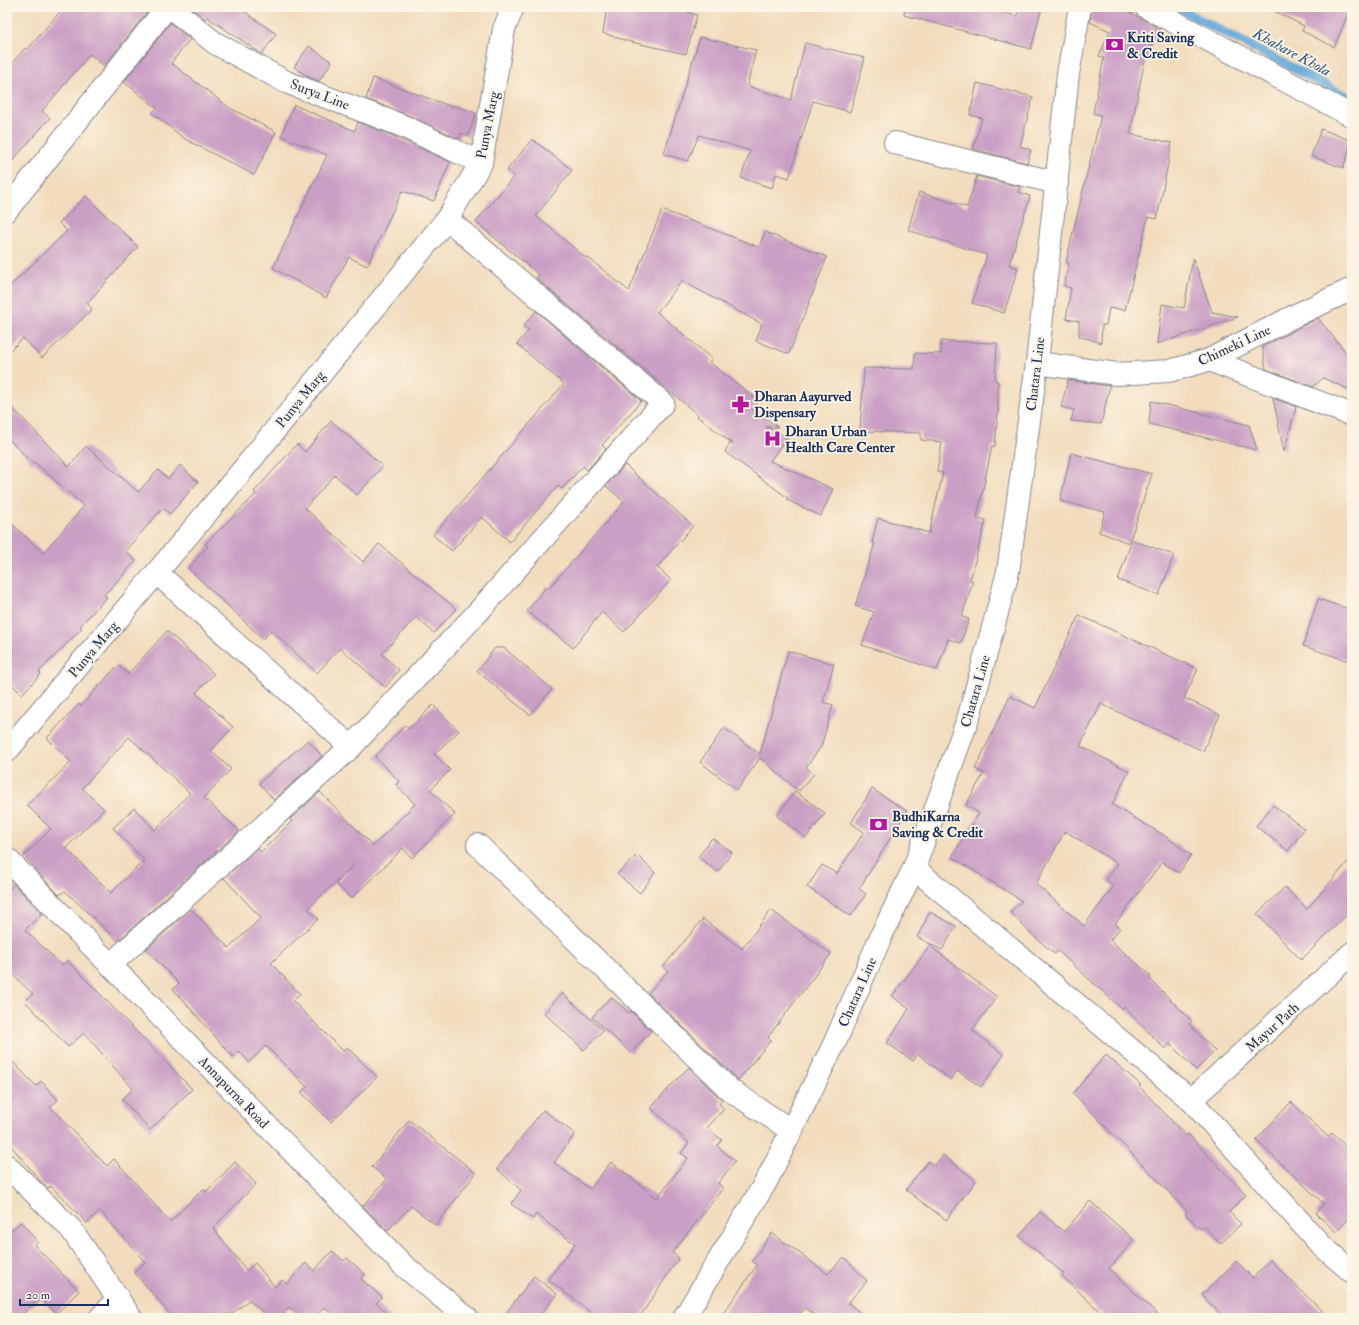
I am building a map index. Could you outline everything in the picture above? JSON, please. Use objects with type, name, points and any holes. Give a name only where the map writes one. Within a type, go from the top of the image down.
[{"type":"street","points":[[7,210],[167,7]]},
{"type":"street","name":"Surya Line","points":[[170,7],[215,43],[286,82],[403,126],[481,163]]},
{"type":"street","name":"Punya Marg","points":[[7,751],[157,573],[447,219],[481,163],[504,29],[513,7]]},
{"type":"street","name":"Chatara Line","points":[[684,1318],[767,1180],[792,1131],[914,868],[969,716],[1008,572],[1037,363],[1068,74],[1080,7]]},
{"type":"street","points":[[1146,7],[1352,116]]},
{"type":"street","points":[[894,143],[1057,183]]},
{"type":"street","points":[[110,964],[351,746],[478,612],[663,403],[447,219]]},
{"type":"street","name":"Chimeki Line","points":[[1037,363],[1118,374],[1169,371],[1209,360],[1296,315],[1352,290]]},
{"type":"street","points":[[1209,360],[1352,415]]},
{"type":"street","points":[[157,573],[351,746]]},
{"type":"street","points":[[478,845],[730,1090],[792,1131]]},
{"type":"street","name":"Annapurna Road","points":[[7,859],[327,1189],[403,1265],[467,1318]]},
{"type":"street","points":[[914,868],[1191,1100],[1322,1245],[1352,1272]]},
{"type":"street","name":"Mayur Path","points":[[1191,1100],[1352,953]]},
{"type":"street","points":[[7,1166],[71,1229],[131,1318]]},
{"type":"street","points":[[100,1318],[118,1298]]},
{"type":"building","points":[[64,7],[151,7],[104,66],[90,54],[42,111],[50,118],[7,167],[7,69],[25,48],[27,50]]},
{"type":"building","points":[[190,7],[238,7],[276,34],[262,54],[207,17],[205,19]]},
{"type":"building","points":[[607,7],[682,7],[681,10],[697,15],[686,54],[627,41],[603,33]]},
{"type":"building","points":[[905,7],[982,7],[1017,16],[1019,7],[1042,7],[1031,49],[904,15]]},
{"type":"building","points":[[1092,7],[1120,7],[1160,29],[1144,64],[1130,134],[1172,143],[1157,219],[1148,217],[1125,310],[1109,308],[1106,325],[1102,325],[1101,343],[1079,336],[1079,321],[1066,319],[1071,288],[1064,286],[1069,263],[1066,262],[1101,115],[1093,113],[1104,58],[1099,56],[1110,31],[1090,22]]},
{"type":"building","points":[[1266,7],[1351,7],[1334,47],[1302,31],[1304,26]]},
{"type":"building","points":[[170,23],[190,39],[171,63],[230,108],[276,132],[254,175],[185,139],[152,113],[157,108],[124,82]]},
{"type":"building","points":[[700,37],[756,50],[747,86],[791,100],[805,43],[865,58],[850,112],[813,101],[789,178],[776,174],[772,188],[741,178],[750,151],[699,135],[688,161],[664,154]]},
{"type":"building","points":[[309,46],[332,62],[319,81],[308,77],[294,67]]},
{"type":"building","points":[[373,78],[453,107],[453,105],[476,113],[468,136],[461,133],[459,139],[408,115],[366,99]]},
{"type":"building","points":[[977,83],[1033,97],[1020,146],[1031,150],[1027,163],[973,149],[982,118],[970,115]]},
{"type":"building","points":[[294,105],[355,131],[358,122],[398,138],[450,162],[434,201],[402,191],[367,266],[349,257],[326,298],[273,268],[327,155],[281,136]]},
{"type":"building","points":[[1321,129],[1352,141],[1343,168],[1311,156]]},
{"type":"building","points":[[532,139],[572,170],[536,216],[586,258],[587,257],[629,291],[662,210],[759,247],[765,232],[827,257],[789,354],[756,341],[762,324],[682,281],[657,312],[712,359],[709,362],[759,401],[752,409],[778,427],[766,427],[787,437],[770,461],[833,489],[821,516],[787,500],[788,498],[725,452],[730,443],[733,444],[697,416],[698,415],[536,278],[539,275],[476,222],[514,176],[507,170]]},
{"type":"building","points":[[977,176],[1020,187],[1018,192],[1030,196],[1009,265],[1018,268],[1004,313],[972,303],[987,255],[908,230],[919,192],[967,207]]},
{"type":"building","points":[[86,196],[138,247],[87,303],[92,309],[42,358],[23,338],[7,354],[7,289],[67,231],[59,223]]},
{"type":"building","points":[[1193,258],[1212,312],[1238,317],[1157,344],[1162,304],[1184,308]]},
{"type":"building","points":[[536,311],[641,401],[602,445],[606,449],[587,470],[583,466],[562,489],[558,486],[510,542],[482,517],[452,551],[433,535],[564,384],[517,344],[529,330],[523,326]]},
{"type":"building","points":[[1318,318],[1352,360],[1352,391],[1323,378],[1313,387],[1266,369],[1262,347]]},
{"type":"building","points":[[941,341],[997,343],[995,381],[998,381],[998,412],[995,446],[992,446],[977,518],[986,520],[970,580],[973,581],[962,617],[969,619],[961,643],[948,639],[937,670],[862,645],[874,612],[855,606],[875,543],[872,542],[878,518],[929,533],[943,473],[937,472],[942,442],[921,440],[921,433],[860,431],[864,368],[914,369],[915,353],[941,354]]},
{"type":"building","points":[[1068,380],[1110,386],[1101,424],[1071,421],[1074,410],[1061,407]]},
{"type":"building","points":[[1273,398],[1296,407],[1284,452]]},
{"type":"building","points":[[1151,401],[1249,425],[1257,450],[1149,424]]},
{"type":"building","points":[[7,402],[69,467],[86,446],[138,492],[158,470],[168,479],[180,465],[198,482],[170,514],[163,508],[125,551],[136,561],[104,595],[107,597],[80,626],[82,628],[39,672],[41,674],[22,694],[7,680],[7,519],[43,553],[84,506],[34,462],[33,464],[7,437]]},
{"type":"building","points":[[331,421],[383,466],[357,495],[335,475],[305,508],[363,562],[379,544],[456,609],[434,633],[416,617],[382,654],[399,670],[385,687],[340,648],[317,673],[271,630],[263,639],[188,568],[208,546],[205,544],[256,494],[254,492],[297,444],[305,452]]},
{"type":"building","points":[[1071,453],[1152,474],[1129,543],[1099,532],[1105,512],[1060,501]]},
{"type":"building","points":[[625,465],[693,526],[657,567],[671,580],[624,632],[602,612],[573,648],[527,611],[547,586],[549,588],[624,502],[606,486]]},
{"type":"building","points":[[1132,540],[1174,555],[1159,595],[1118,580]]},
{"type":"building","points":[[1318,599],[1352,610],[1352,662],[1303,646]]},
{"type":"building","points":[[1079,615],[1198,669],[1184,698],[1220,715],[1203,751],[1101,704],[1080,746],[1129,771],[1112,805],[1162,834],[1191,855],[1179,873],[1162,862],[1115,924],[1120,928],[1110,940],[1151,976],[1149,978],[1192,1021],[1189,1024],[1215,1051],[1196,1070],[1170,1044],[1165,1049],[1124,1007],[1122,1009],[1058,951],[1055,954],[1029,932],[1010,912],[1022,901],[952,857],[979,813],[966,805],[984,773],[975,769],[1010,696],[1035,708]],"holes":[[[1065,831],[1118,864],[1106,880],[1114,886],[1084,926],[1036,884]]]},
{"type":"building","points":[[167,631],[214,674],[196,693],[233,727],[211,751],[231,769],[204,798],[239,831],[118,941],[65,891],[59,895],[24,856],[51,829],[27,805],[71,762],[47,738],[79,704],[81,706],[118,665],[128,674]],"holes":[[[129,737],[190,793],[155,830],[134,808],[113,828],[144,860],[111,893],[66,848],[104,809],[82,788]]]},
{"type":"building","points":[[495,648],[504,648],[552,689],[530,715],[477,671]]},
{"type":"building","points":[[788,651],[834,664],[823,702],[833,705],[821,747],[806,767],[814,774],[799,791],[760,758],[737,790],[700,762],[724,728],[760,754]]},
{"type":"building","points":[[433,705],[459,731],[434,754],[450,770],[430,790],[455,814],[412,858],[403,848],[351,899],[336,884],[354,864],[308,909],[318,919],[271,963],[300,994],[293,1001],[343,1051],[347,1047],[377,1077],[331,1122],[301,1092],[307,1087],[266,1046],[249,1062],[239,1051],[233,1057],[173,989],[179,984],[146,949],[191,909],[229,948],[261,918],[224,878],[257,848],[261,852],[292,821],[290,819],[320,792],[373,846],[415,804],[396,785],[399,781],[375,757],[405,725],[409,729]]},
{"type":"building","points":[[308,740],[322,756],[274,800],[259,783]]},
{"type":"building","points":[[872,789],[907,811],[859,889],[866,894],[851,916],[807,887],[822,865],[837,874],[864,832],[851,823]]},
{"type":"building","points":[[795,791],[825,813],[806,838],[777,816]]},
{"type":"building","points":[[1273,805],[1304,829],[1288,851],[1256,826]]},
{"type":"building","points":[[712,838],[732,852],[718,872],[698,857]]},
{"type":"building","points":[[637,855],[655,873],[640,893],[617,874]]},
{"type":"building","points":[[1352,857],[1352,910],[1301,960],[1257,914],[1285,887],[1307,909]]},
{"type":"building","points":[[14,884],[42,913],[25,930],[62,965],[67,960],[192,1089],[150,1130],[122,1099],[133,1089],[84,1033],[68,1047],[25,1001],[33,994],[7,969],[7,892]]},
{"type":"building","points":[[771,910],[831,954],[768,1037],[771,1040],[738,1080],[648,993],[668,971],[663,967],[703,919],[742,949]]},
{"type":"building","points":[[930,912],[956,926],[942,950],[917,937]]},
{"type":"building","points":[[930,946],[997,997],[972,1030],[1004,1055],[981,1087],[957,1071],[951,1080],[918,1054],[913,1061],[887,1043],[909,1009],[892,996]]},
{"type":"building","points":[[562,993],[603,1030],[584,1050],[544,1013]]},
{"type":"building","points":[[611,997],[629,1013],[631,1011],[651,1031],[631,1053],[592,1017]]},
{"type":"building","points":[[1106,1055],[1141,1085],[1139,1086],[1186,1136],[1188,1134],[1246,1195],[1229,1212],[1241,1224],[1220,1244],[1204,1226],[1200,1229],[1185,1213],[1187,1211],[1073,1093]]},
{"type":"building","points":[[7,1056],[36,1086],[41,1081],[58,1100],[50,1107],[107,1166],[114,1159],[170,1222],[203,1189],[206,1192],[235,1162],[256,1184],[213,1228],[247,1271],[255,1263],[275,1287],[282,1280],[287,1284],[306,1263],[314,1271],[332,1251],[344,1261],[347,1258],[365,1274],[361,1279],[382,1297],[376,1303],[392,1318],[337,1318],[324,1307],[315,1318],[302,1318],[289,1307],[279,1318],[269,1318],[249,1300],[227,1318],[173,1318],[134,1272],[145,1262],[100,1211],[87,1223],[51,1186],[48,1188],[43,1184],[7,1141]]},
{"type":"building","points":[[689,1067],[722,1100],[719,1104],[724,1109],[707,1128],[722,1140],[717,1146],[735,1161],[718,1183],[723,1188],[672,1253],[679,1258],[639,1318],[598,1318],[548,1279],[575,1244],[536,1214],[533,1219],[511,1204],[521,1190],[497,1169],[543,1110],[575,1134],[554,1163],[590,1189],[611,1162],[657,1198],[688,1158],[681,1153],[689,1143],[652,1109],[652,1106]]},
{"type":"building","points":[[1291,1102],[1328,1137],[1332,1133],[1352,1152],[1352,1214],[1336,1232],[1316,1213],[1324,1204],[1256,1140]]},
{"type":"building","points":[[409,1120],[476,1173],[436,1225],[411,1206],[387,1231],[363,1206],[387,1179],[372,1167]]},
{"type":"building","points":[[943,1155],[976,1181],[946,1220],[906,1190],[928,1161],[934,1166]]},
{"type":"building","points":[[1090,1201],[1134,1240],[1109,1269],[1162,1318],[1107,1318],[1062,1276],[1064,1274],[1019,1236],[1040,1212],[1064,1232]]},
{"type":"building","points":[[21,1222],[38,1242],[34,1245],[79,1291],[56,1314],[40,1298],[18,1318],[7,1318],[7,1234]]},
{"type":"building","points":[[772,1233],[828,1274],[844,1257],[867,1281],[848,1303],[867,1318],[818,1318],[805,1308],[797,1318],[720,1318],[757,1265],[752,1261]]},
{"type":"building","points":[[1270,1260],[1329,1318],[1224,1318],[1202,1295],[1236,1261],[1253,1278]]},
{"type":"building","points":[[534,1276],[557,1294],[538,1318],[502,1318]]},
{"type":"waterway","name":"Khahare Khola","points":[[1176,7],[1352,99]]},
{"type":"place","name":"Kriti Saving & Credit","points":[[1114,45]]},
{"type":"place","name":"Dharan Aayurved Dispensary","points":[[741,404]]},
{"type":"place","name":"Dharan Urban Health Care Center","points":[[772,439]]},
{"type":"place","name":"BudhiKarna Saving & Credit","points":[[879,824]]}]
